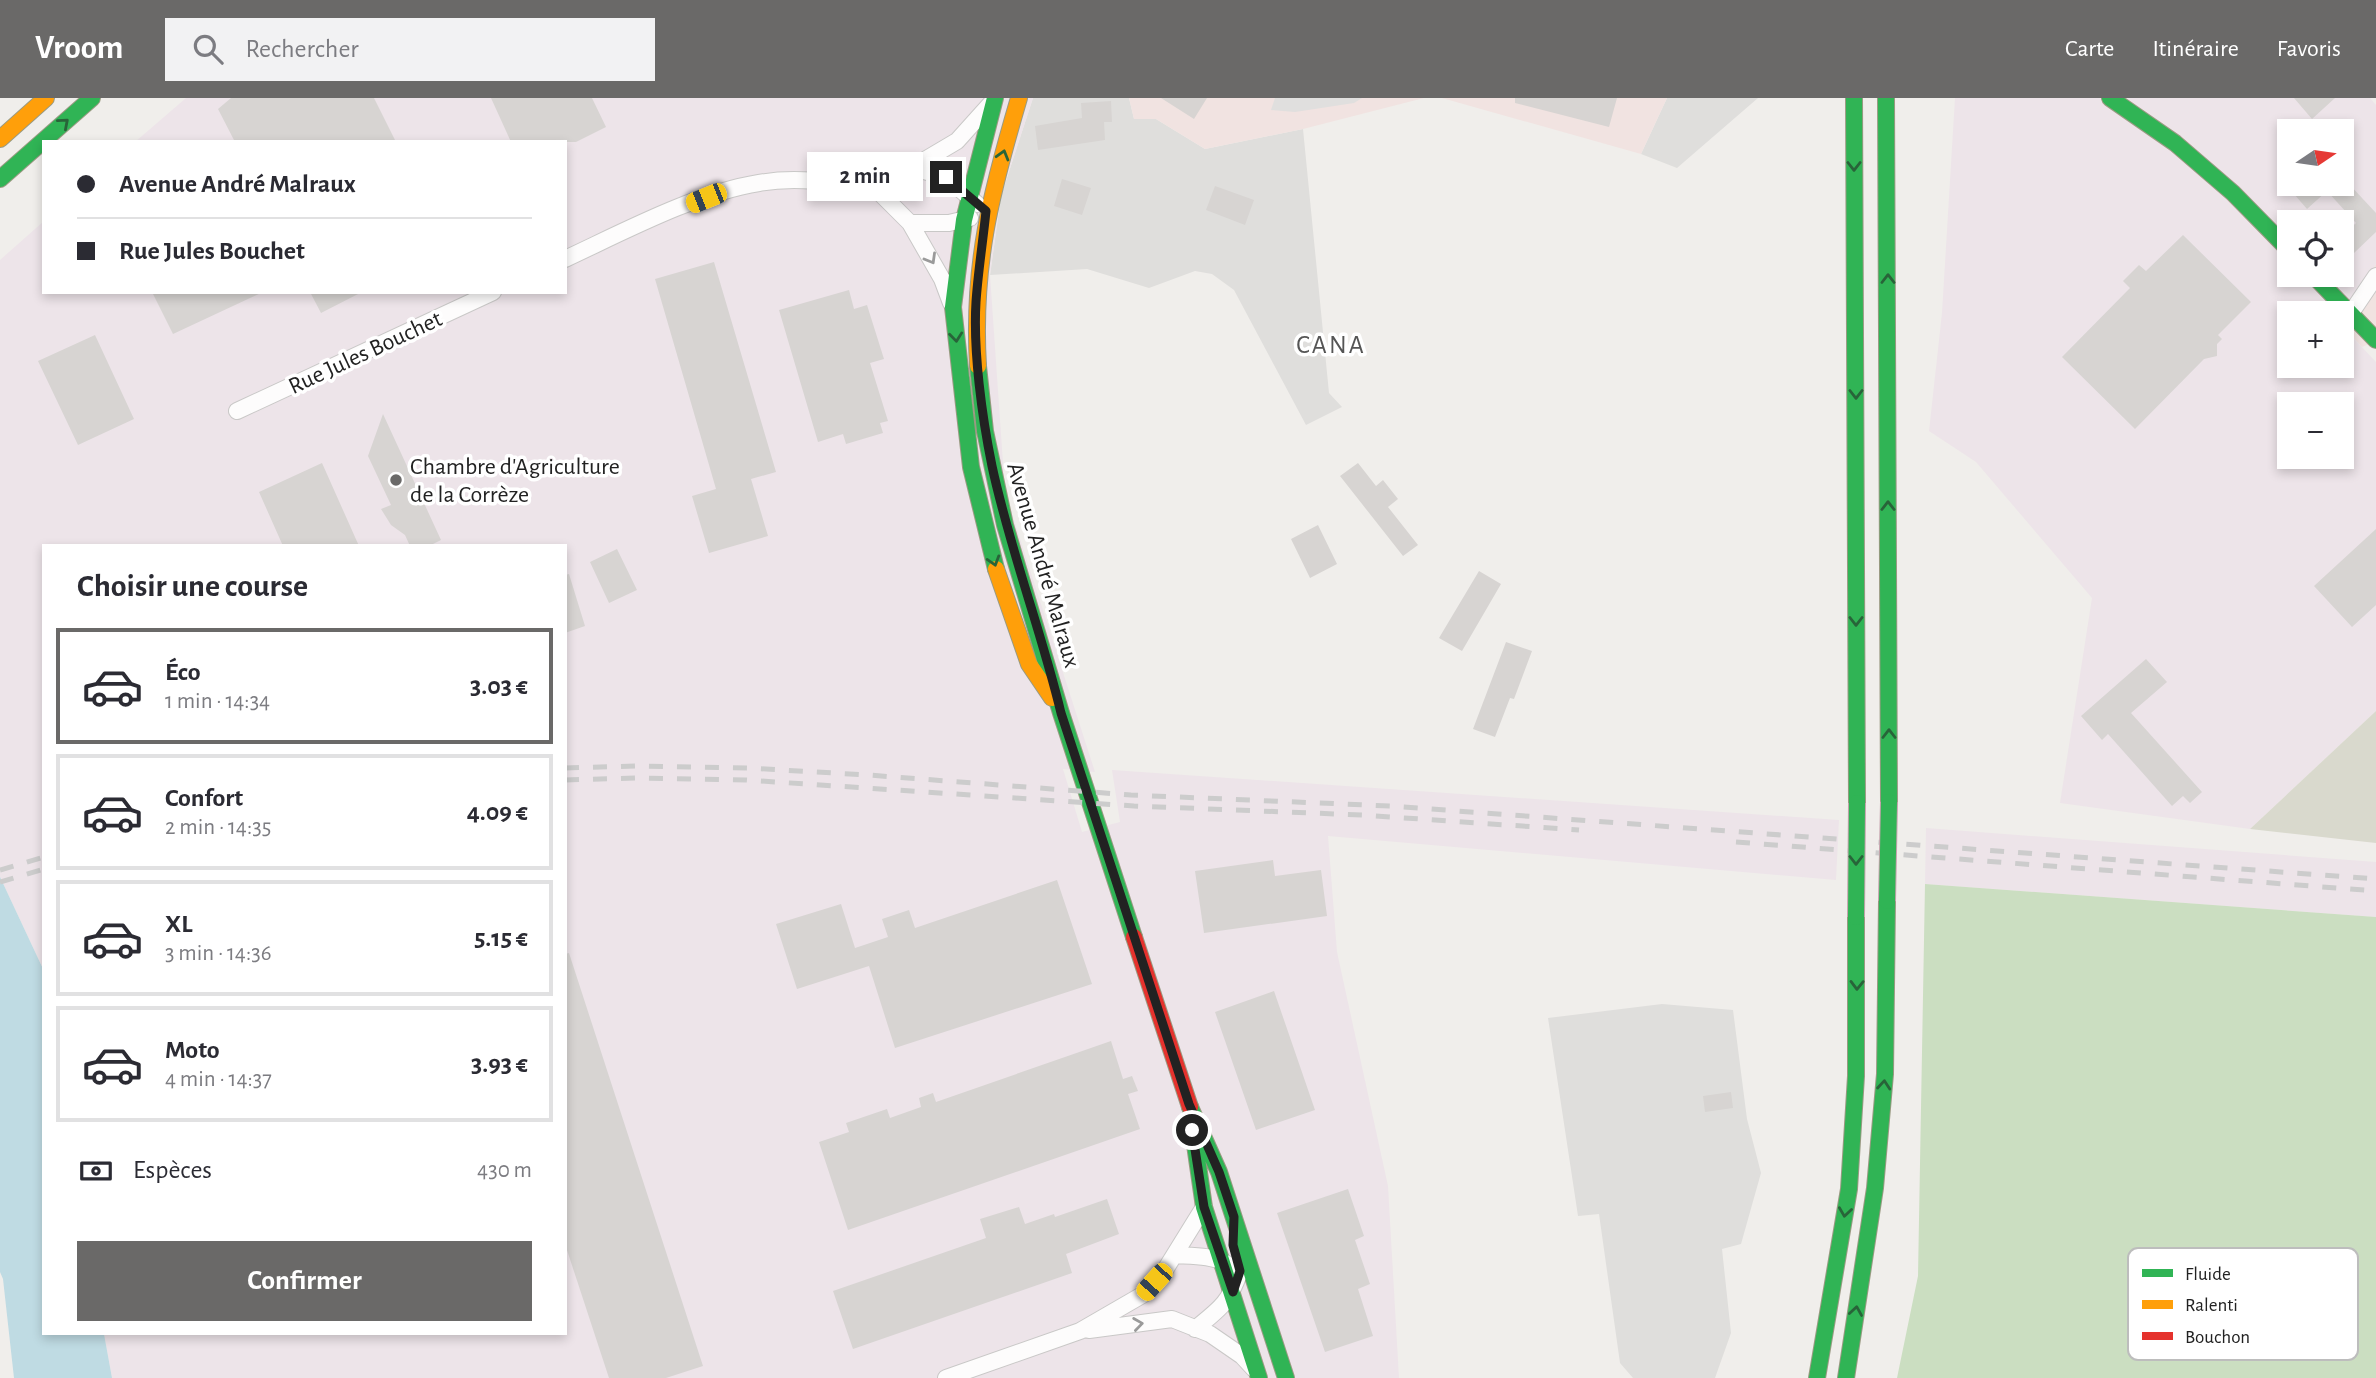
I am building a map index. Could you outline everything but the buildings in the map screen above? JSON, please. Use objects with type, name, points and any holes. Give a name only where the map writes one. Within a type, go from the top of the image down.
[{"type":"main road","points":[[0,139],[46,98]]},
{"type":"main road","points":[[44,140],[92,98]]},
{"type":"main road","name":"Avenue André Malraux","points":[[1019,98],[986,211],[976,303],[978,368],[991,464],[1061,713],[1189,1104],[1219,1172],[1286,1378]]},
{"type":"main road","points":[[1817,1378],[1849,1189],[1856,1076],[1854,98]]},
{"type":"main road","points":[[1846,1378],[1875,1188],[1884,1086],[1889,802],[1886,98]]},
{"type":"main road","points":[[2110,98],[2175,143],[2233,193],[2277,238]]},
{"type":"main road","name":"Avenue André Malraux","points":[[994,99],[968,197],[953,307],[971,467],[993,559],[1029,664],[1061,713]]},
{"type":"main road","points":[[0,179],[42,142]]},
{"type":"main road","points":[[2326,287],[2339,301]]},
{"type":"main road","points":[[2354,316],[2376,340]]},
{"type":"main road","name":"Avenue André Malraux","points":[[1189,1104],[1204,1207],[1258,1375]]},
{"type":"street","points":[[876,189],[957,141],[994,99]]},
{"type":"street","points":[[910,223],[949,223],[986,211],[946,177],[913,168]]},
{"type":"street","points":[[567,258],[652,219],[706,198],[759,183],[814,180],[876,189],[910,223],[942,279],[953,307]]},
{"type":"street","points":[[2354,309],[2376,276]]},
{"type":"street","name":"Rue Jules Bouchet","points":[[237,411],[489,294]]},
{"type":"street","points":[[946,1378],[1080,1331],[1144,1294],[1165,1270],[1204,1207]]},
{"type":"street","name":"Avenue André Malraux","points":[[1234,1217],[1233,1245],[1260,1334],[1286,1378]]},
{"type":"street","points":[[1175,1255],[1222,1261],[1240,1271]]},
{"type":"street","name":"Avenue André Malraux","points":[[1195,1329],[1224,1306],[1233,1292],[1240,1271]]},
{"type":"street","points":[[1080,1331],[1172,1319],[1210,1334],[1242,1356],[1258,1375]]},
{"type":"shaded area","points":[[186,98],[1033,98],[1001,196],[990,275],[1005,492],[1095,772],[1063,769],[1082,832],[1120,822],[1112,770],[1839,820],[1836,880],[1328,836],[1337,952],[1388,1186],[1399,1378],[112,1378],[104,1335],[567,1335],[567,544],[42,544],[42,967],[0,877],[0,260],[42,223],[42,294],[567,294],[567,140],[137,140]]},
{"type":"shaded area","points":[[1033,98],[1129,98],[1134,119],[1156,119],[1205,149],[1303,129],[1329,393],[1342,407],[1306,425],[1234,290],[1212,274],[1195,271],[1149,288],[1087,269],[990,275],[1001,196]]},
{"type":"shaded area","points":[[1129,98],[1424,98],[1303,129],[1205,149],[1156,119],[1134,119]]},
{"type":"shaded area","points":[[1275,98],[1362,98],[1354,103],[1295,112],[1271,110]]},
{"type":"shaded area","points":[[1442,98],[1667,98],[1641,154]]},
{"type":"shaded area","points":[[1667,98],[1758,98],[1677,168],[1641,154]]},
{"type":"shaded area","points":[[1955,98],[2370,98],[2376,105],[2376,264],[2352,301],[2277,301],[2277,378],[2354,378],[2354,339],[2376,362],[2376,711],[2250,829],[2060,803],[2092,598],[1976,462],[1929,431],[1942,313]]},
{"type":"shaded area","points":[[2376,264],[2376,341],[2362,347],[2354,339],[2352,301]]},
{"type":"shaded area","points":[[2376,711],[2376,843],[2250,829]]},
{"type":"shaded area","points":[[1926,828],[2376,862],[2376,917],[1925,884]]},
{"type":"shaded area","points":[[1662,1004],[1733,1010],[1747,1119],[1761,1173],[1741,1244],[1722,1249],[1731,1333],[1715,1378],[1633,1378],[1620,1363],[1599,1214],[1578,1216],[1548,1018]]},
{"type":"green space","points":[[1925,884],[2376,917],[2376,1378],[1897,1378],[1918,1276]]},
{"type":"water","points":[[0,877],[42,967],[42,1335],[104,1335],[112,1378],[14,1378],[0,1272]]},
{"type":"railway","points":[[567,768],[747,768],[1131,795],[1390,806],[2376,879]]},
{"type":"railway","points":[[567,780],[746,780],[1134,806],[1362,815],[1579,830]]},
{"type":"railway","points":[[1736,842],[2376,891]]},
{"type":"railway","points":[[0,870],[42,858]]},
{"type":"railway","points":[[0,882],[42,870]]},
{"type":"traffic: fast","points":[[44,140],[92,98]]},
{"type":"traffic: fast","points":[[995,98],[964,220],[953,307],[971,467],[996,569]]},
{"type":"traffic: fast","points":[[1854,98],[1857,803]]},
{"type":"traffic: fast","points":[[1886,98],[1889,802]]},
{"type":"traffic: fast","points":[[2110,98],[2175,143],[2233,193],[2277,238]]},
{"type":"traffic: fast","points":[[0,179],[42,142]]},
{"type":"traffic: fast","points":[[2325,287],[2376,340]]},
{"type":"traffic: fast","points":[[978,366],[985,431],[1005,525],[1061,713],[1134,937]]},
{"type":"traffic: fast","points":[[1887,901],[1889,802]]},
{"type":"traffic: fast","points":[[1856,917],[1857,803]]},
{"type":"traffic: fast","points":[[1846,1378],[1875,1188],[1885,1074],[1887,901]]},
{"type":"traffic: fast","points":[[1817,1378],[1849,1189],[1856,1076],[1856,917]]},
{"type":"traffic: fast","points":[[1190,1107],[1219,1172],[1286,1378]]},
{"type":"traffic: fast","points":[[1193,1131],[1204,1207],[1259,1378]]},
{"type":"traffic: slow","points":[[0,139],[46,98]]},
{"type":"traffic: slow","points":[[978,366],[981,262],[992,198],[1019,98]]},
{"type":"traffic: slow","points":[[996,569],[1029,664],[1052,698]]},
{"type":"traffic: jam","points":[[1134,937],[1190,1107]]},
{"type":"place","name":"Chambre d'Agriculture de la Corrèze","points":[[396,480]]},
{"type":"district","name":"CANA","points":[[1331,344]]},
{"type":"route","points":[[946,177],[986,211],[976,303],[978,368],[991,464],[1061,713],[1189,1104],[1219,1172],[1234,1217],[1233,1245],[1240,1271],[1233,1292],[1204,1207],[1192,1130]]}]
